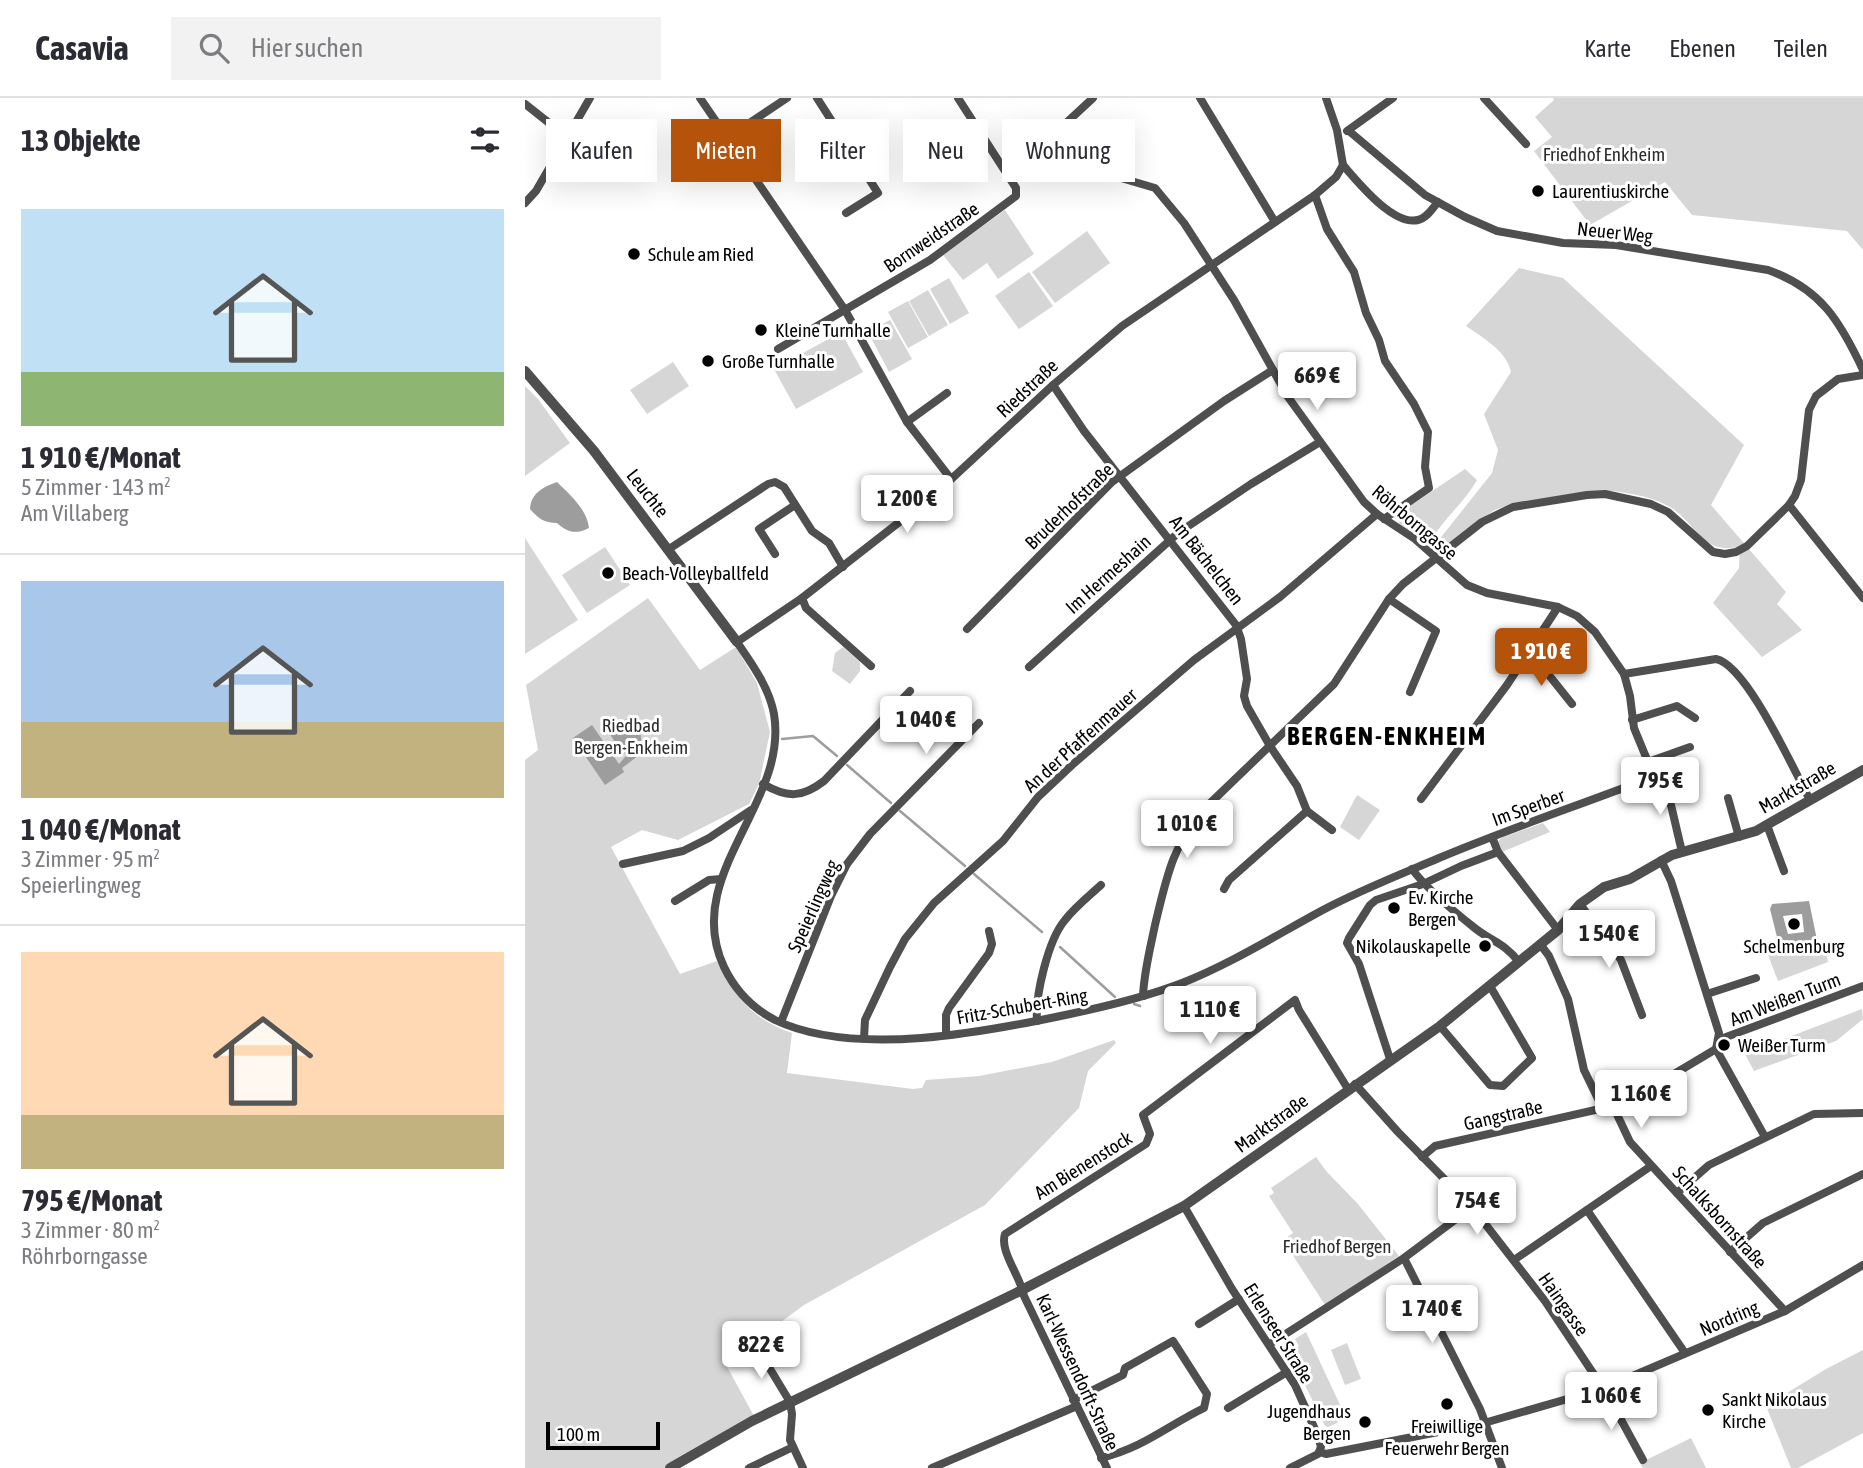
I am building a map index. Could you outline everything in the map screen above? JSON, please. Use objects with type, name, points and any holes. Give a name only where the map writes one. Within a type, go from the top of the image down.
[{"type":"street","points":[[578,119],[590,98]]},
{"type":"street","points":[[700,98],[714,119]]},
{"type":"street","points":[[756,119],[787,98]]},
{"type":"street","points":[[817,98],[878,193],[846,213]]},
{"type":"street","points":[[958,98],[1002,165]]},
{"type":"street","points":[[1072,119],[1093,98]]},
{"type":"street","points":[[1200,98],[1275,222]]},
{"type":"street","points":[[1325,98],[1337,130],[1343,165],[1383,206],[1413,221],[1422,219],[1438,202]]},
{"type":"street","points":[[1337,130],[1349,131],[1393,98]]},
{"type":"street","points":[[1484,98],[1526,144]]},
{"type":"street","points":[[525,104],[546,121]]},
{"type":"street","name":"Neuer Weg","points":[[1349,131],[1426,195],[1484,226],[1516,236],[1563,243],[1616,245],[1767,270],[1787,277],[1808,289],[1833,316],[1845,332],[1863,372]]},
{"type":"street","name":"Riedstraße","points":[[737,642],[802,598],[886,534],[951,480],[1053,385],[1145,308],[1315,195],[1336,177],[1343,165]]},
{"type":"street","points":[[525,203],[546,174]]},
{"type":"street","points":[[757,182],[845,310],[907,422],[951,480]]},
{"type":"street","name":"Bornweidstraße","points":[[778,349],[930,260],[1013,200],[1017,192],[1012,182]]},
{"type":"street","name":"Röhrborngasse","points":[[1135,182],[1160,192],[1184,223],[1212,264],[1273,370],[1320,442],[1353,488],[1381,516],[1415,539],[1459,579],[1479,591],[1558,607],[1577,615],[1595,632],[1624,674],[1630,696],[1632,720],[1648,762],[1671,805],[1682,852]]},
{"type":"street","name":"An der Pfaffenmauer","points":[[864,1038],[865,1020],[905,939],[934,903],[1003,841],[1038,797],[1193,660],[1280,597],[1381,516],[1430,487],[1425,467],[1429,435],[1413,404],[1384,361],[1353,272],[1327,229],[1315,195]]},
{"type":"street","name":"Bruderhofstraße","points":[[967,629],[1121,475],[1224,401],[1273,370]]},
{"type":"street","name":"Leuchte","points":[[525,371],[586,441],[737,642]]},
{"type":"street","points":[[1143,996],[1148,960],[1169,868],[1189,826],[1339,679],[1389,599],[1403,584],[1497,513],[1565,498],[1605,495],[1651,504],[1668,512],[1708,548],[1725,554],[1736,552],[1789,505],[1798,490],[1811,403],[1838,379],[1863,372]]},
{"type":"street","name":"Am Bächelchen","points":[[1053,385],[1084,431],[1171,539],[1237,628],[1247,679],[1245,701],[1270,746],[1297,786],[1307,811],[1332,830]]},
{"type":"street","points":[[907,422],[947,393]]},
{"type":"street","name":"Im Hermeshain","points":[[1028,667],[1171,539],[1251,484],[1320,442]]},
{"type":"street","points":[[669,549],[772,482],[781,484],[812,531],[829,543],[843,566]]},
{"type":"street","points":[[775,554],[759,529],[795,505]]},
{"type":"street","points":[[1789,505],[1863,598]]},
{"type":"street","points":[[802,598],[806,608],[871,666]]},
{"type":"street","points":[[1389,599],[1436,631],[1410,692]]},
{"type":"street","points":[[1421,799],[1527,655],[1558,607]]},
{"type":"street","name":"Fritz-Schubert-Ring","points":[[737,642],[762,680],[774,714],[775,735],[773,753],[763,784],[721,879],[715,905],[714,929],[722,962],[734,985],[765,1015],[781,1023],[814,1033],[864,1038],[946,1035],[1037,1021],[1143,996],[1191,979],[1275,938],[1327,908],[1412,869]]},
{"type":"street","points":[[1527,655],[1544,669],[1572,704]]},
{"type":"street","points":[[1624,674],[1716,659],[1725,662],[1742,680],[1767,717],[1810,800]]},
{"type":"street","points":[[763,784],[778,793],[799,794],[811,790],[824,780],[910,691]]},
{"type":"street","points":[[1632,720],[1677,706],[1695,718]]},
{"type":"street","name":"Speierlingweg","points":[[781,1023],[831,896],[847,864],[878,825],[979,723]]},
{"type":"street","points":[[1648,762],[1690,747]]},
{"type":"street","name":"Marktstraße","points":[[670,1468],[790,1402],[1023,1289],[1184,1206],[1440,1026],[1558,930],[1580,904],[1604,887],[1630,879],[1661,860],[1682,852],[1739,838],[1863,770]]},
{"type":"street","name":"Im Sperber","points":[[1412,869],[1655,776]]},
{"type":"street","points":[[1728,798],[1739,838]]},
{"type":"street","points":[[623,864],[684,851],[709,838],[752,808]]},
{"type":"street","points":[[1224,889],[1229,880],[1307,811]]},
{"type":"street","points":[[1767,825],[1784,871]]},
{"type":"street","points":[[1492,837],[1498,852],[1558,930]]},
{"type":"street","name":"Im Sperber","points":[[1390,1059],[1359,964],[1347,943],[1370,905],[1376,900],[1423,884],[1498,852]]},
{"type":"street","points":[[1661,860],[1671,881],[1719,1033],[1717,1044],[1765,1137]]},
{"type":"street","points":[[1412,869],[1423,884],[1477,930],[1508,948],[1519,962]]},
{"type":"street","points":[[675,901],[709,880],[721,879]]},
{"type":"street","points":[[1037,1021],[1036,1006],[1057,931],[1101,885]]},
{"type":"street","points":[[1580,904],[1621,960],[1642,1015]]},
{"type":"street","points":[[946,1035],[946,1015],[949,1008],[991,950],[989,932]]},
{"type":"street","points":[[1540,944],[1549,956],[1568,999],[1584,1070],[1603,1109]]},
{"type":"street","points":[[1707,994],[1756,978]]},
{"type":"street","points":[[1440,1026],[1490,1085],[1503,1086],[1532,1058],[1490,986]]},
{"type":"street","name":"Am Weißen Turm","points":[[1717,1044],[1863,986]]},
{"type":"street","name":"Haingasse","points":[[1296,1000],[1299,1010],[1351,1087],[1472,1207],[1514,1260],[1545,1301],[1602,1389]]},
{"type":"street","name":"Am Bienenstock","points":[[1023,1289],[1003,1242],[1008,1230],[1146,1144],[1150,1134],[1143,1115],[1296,1000]]},
{"type":"street","name":"Gangstraße","points":[[1422,1157],[1435,1146],[1613,1106],[1654,1086],[1717,1044]]},
{"type":"street","name":"Schalksbornstraße","points":[[1613,1106],[1630,1142],[1785,1311]]},
{"type":"street","points":[[1677,1193],[1709,1165],[1814,1114],[1863,1113]]},
{"type":"street","points":[[1514,1260],[1651,1166]]},
{"type":"street","points":[[1730,1252],[1763,1223],[1863,1174]]},
{"type":"street","name":"Erlenseer Straße","points":[[1184,1206],[1239,1299],[1287,1372],[1318,1436],[1320,1452]]},
{"type":"street","points":[[1270,1344],[1404,1258],[1472,1207]]},
{"type":"street","points":[[1587,1210],[1685,1353]]},
{"type":"street","points":[[1404,1258],[1485,1423],[1502,1468]]},
{"type":"street","name":"Nordring","points":[[1320,1452],[1326,1454],[1485,1423],[1602,1389],[1785,1311],[1863,1265]]},
{"type":"street","name":"Karl-Wessendorft-Straße","points":[[1023,1289],[1107,1468]]},
{"type":"street","points":[[1199,1324],[1239,1299]]},
{"type":"street","points":[[932,1468],[1075,1403],[1123,1375],[1125,1368],[1173,1341],[1207,1394],[1204,1408],[1174,1423],[1166,1432],[1125,1452],[1101,1458]]},
{"type":"street","points":[[750,1343],[758,1349],[790,1402],[790,1434],[803,1468]]},
{"type":"street","points":[[1228,1408],[1287,1372]]},
{"type":"street","points":[[1602,1389],[1643,1460]]},
{"type":"street","points":[[749,1468],[793,1447]]},
{"type":"street","points":[[1290,1468],[1320,1452]]},
{"type":"green space","name":"Friedhof Enkheim","points":[[1553,98],[1863,98],[1863,250],[1847,231],[1692,215],[1665,182],[1590,225],[1534,151],[1552,137],[1535,117],[1554,100]]},
{"type":"green space","points":[[1005,210],[1034,254],[998,279],[987,263],[963,280],[943,255]]},
{"type":"green space","points":[[1087,231],[1110,263],[1055,303],[1032,272]]},
{"type":"green space","points":[[1519,268],[1563,278],[1744,445],[1711,505],[1786,592],[1777,604],[1802,630],[1762,657],[1713,603],[1739,568],[1740,546],[1728,548],[1709,543],[1670,507],[1638,495],[1611,491],[1594,492],[1514,504],[1493,511],[1446,546],[1438,541],[1492,473],[1498,450],[1484,414],[1511,372],[1509,364],[1499,351],[1466,326]]},
{"type":"green space","points":[[1029,272],[1053,306],[1019,329],[995,296]]},
{"type":"green space","points":[[949,278],[969,313],[950,324],[930,289]]},
{"type":"green space","points":[[928,290],[948,325],[929,336],[909,301]]},
{"type":"green space","points":[[908,301],[928,337],[908,348],[888,312]]},
{"type":"green space","points":[[890,320],[912,359],[889,372],[868,332]]},
{"type":"green space","points":[[841,332],[863,372],[796,409],[774,369]]},
{"type":"green space","points":[[673,362],[689,386],[647,414],[630,390]]},
{"type":"green space","points":[[525,386],[538,399],[570,443],[525,476]]},
{"type":"green space","points":[[1465,469],[1477,480],[1432,539],[1422,541],[1399,523],[1401,512]]},
{"type":"green space","points":[[525,538],[578,620],[525,654]]},
{"type":"green space","points":[[605,547],[630,585],[587,613],[562,575]]},
{"type":"green space","name":"Riedbad Bergen-Enkheim","points":[[648,598],[700,670],[736,647],[757,683],[770,732],[759,784],[749,804],[678,840],[642,830],[611,847],[680,974],[717,961],[731,986],[747,1006],[766,1021],[792,1033],[787,1073],[913,1089],[922,1088],[926,1080],[979,1076],[1052,1062],[1114,1040],[1116,1043],[1088,1071],[1079,1108],[985,1205],[804,1305],[725,1363],[754,1416],[664,1468],[525,1468],[525,760],[538,750],[526,685]]},
{"type":"green space","points":[[843,647],[860,662],[860,671],[850,684],[832,671],[835,653]]},
{"type":"green space","points":[[1357,795],[1380,810],[1359,840],[1340,827]]},
{"type":"green space","points":[[1543,823],[1550,832],[1502,852],[1498,842],[1501,838]]},
{"type":"green space","points":[[1825,943],[1828,962],[1778,981],[1768,955],[1772,954],[1772,951]]},
{"type":"green space","points":[[1862,1009],[1863,1019],[1836,1041],[1754,1071],[1745,1054]]},
{"type":"green space","name":"Friedhof Bergen","points":[[1316,1157],[1399,1256],[1325,1305],[1283,1240],[1293,1233],[1269,1196],[1274,1193],[1271,1188]]},
{"type":"green space","points":[[1306,1332],[1342,1409],[1337,1423],[1328,1427],[1325,1426],[1289,1352],[1299,1346],[1295,1339]]},
{"type":"green space","points":[[1347,1343],[1361,1379],[1345,1385],[1331,1350]]},
{"type":"green space","points":[[1863,1350],[1863,1433],[1798,1468],[1791,1468],[1766,1406]]},
{"type":"green space","points":[[1691,1438],[1706,1468],[1643,1468],[1640,1463]]},
{"type":"shaded area","points":[[557,482],[581,509],[589,528],[575,532],[568,530],[557,523],[542,519],[530,509],[539,491]]},
{"type":"shaded area","points":[[628,718],[640,724],[642,753],[622,768],[624,772],[605,785],[573,738],[592,725],[619,764],[626,756],[608,731]]},
{"type":"shaded area","points":[[1809,901],[1817,940],[1779,945],[1770,909],[1772,904]],"holes":[[[1802,914],[1804,932],[1788,934],[1783,916]]]},
{"type":"waterway","points":[[782,739],[813,736],[837,756]]},
{"type":"waterway","points":[[847,765],[891,803]]},
{"type":"waterway","points":[[900,811],[965,866]]},
{"type":"waterway","points":[[974,874],[1042,932]]},
{"type":"waterway","points":[[1060,947],[1115,997]]},
{"type":"waterway","points":[[1134,1004],[1140,1006]]},
{"type":"place","name":"Laurentiuskirche","points":[[1538,191]]},
{"type":"place","name":"Schule am Ried","points":[[634,254]]},
{"type":"place","name":"Kleine Turnhalle","points":[[761,330]]},
{"type":"place","name":"Große Turnhalle","points":[[708,361]]},
{"type":"place","name":"Beach-Volleyballfeld","points":[[608,573]]},
{"type":"place","name":"Ev. Kirche Bergen","points":[[1394,908]]},
{"type":"place","name":"Schelmenburg","points":[[1794,924]]},
{"type":"place","name":"Nikolauskapelle","points":[[1485,946]]},
{"type":"place","name":"Weißer Turm","points":[[1724,1045]]},
{"type":"place","name":"Freiwillige Feuerwehr Bergen","points":[[1447,1404]]},
{"type":"place","name":"Sankt Nikolaus Kirche","points":[[1708,1410]]},
{"type":"place","name":"Jugendhaus Bergen","points":[[1365,1422]]},
{"type":"district","name":"BERGEN-ENKHEIM","points":[[1387,736]]}]
